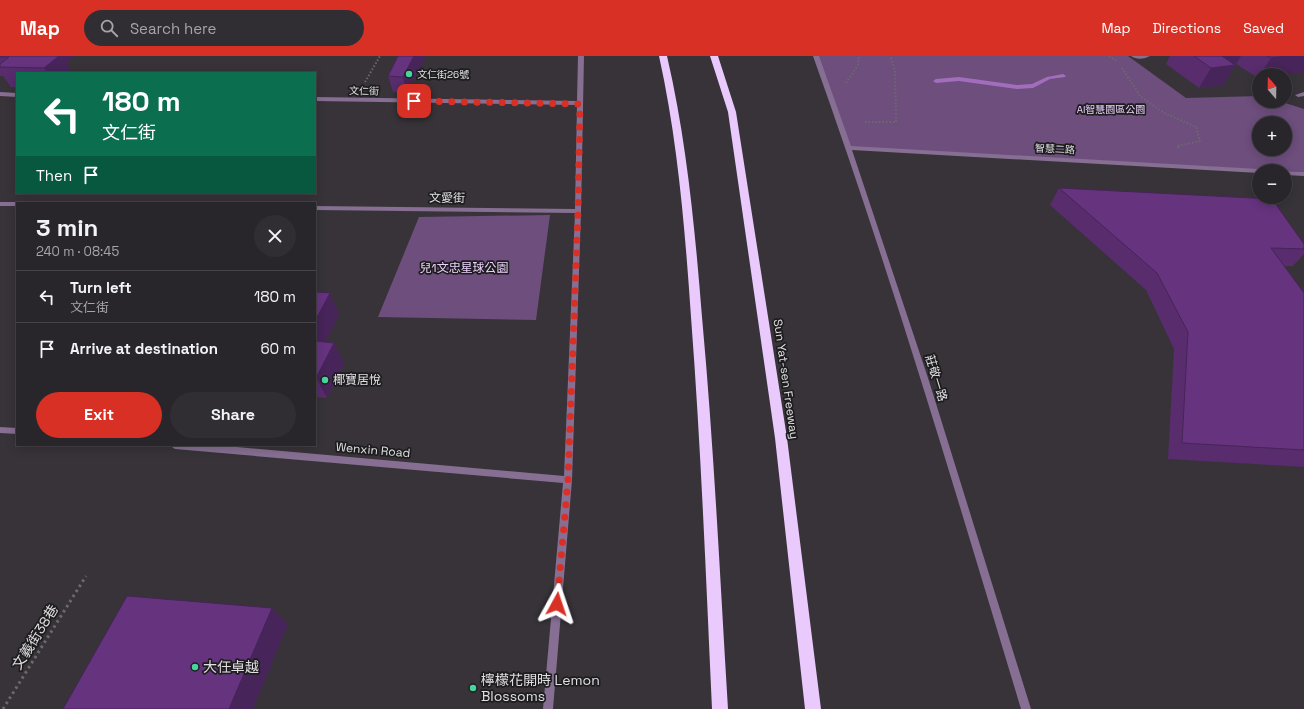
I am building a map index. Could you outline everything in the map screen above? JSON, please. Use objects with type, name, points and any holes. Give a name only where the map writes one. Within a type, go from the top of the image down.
[{"type":"highway","points":[[663,56],[671,91],[688,208],[703,396],[720,709]]},
{"type":"highway","name":"Sun Yat-sen Freeway","points":[[714,56],[732,112],[735,127],[781,438],[813,709]]},
{"type":"street","points":[[548,709],[568,480],[578,211],[581,56]]},
{"type":"street","name":"莊敬一路","points":[[816,56],[850,148],[923,375],[1026,709]]},
{"type":"street","points":[[1134,56],[1147,56]]},
{"type":"street","points":[[0,94],[16,95]]},
{"type":"street","name":"文仁街","points":[[316,99],[580,104]]},
{"type":"street","name":"智慧二路","points":[[850,148],[1252,171]]},
{"type":"street","points":[[1292,173],[1304,174]]},
{"type":"street","points":[[0,204],[16,204]]},
{"type":"street","name":"文愛街","points":[[316,208],[578,211]]},
{"type":"street","points":[[0,430],[16,431]]},
{"type":"street","name":"Wenxin Road","points":[[186,446],[568,480]]},
{"type":"path","points":[[354,100],[380,56]]},
{"type":"path","points":[[846,83],[858,65],[859,56]]},
{"type":"path","points":[[865,122],[896,122],[895,70],[890,56]]},
{"type":"path","points":[[1109,56],[1116,59],[1140,96],[1164,113],[1196,127],[1200,141],[1177,146],[1181,152]]},
{"type":"path","name":"文義街38巷","points":[[3,709],[86,576]]},
{"type":"green space","name":"AI智慧園區公園","points":[[816,56],[1128,56],[1186,98],[1252,96],[1252,108],[1292,108],[1292,105],[1304,109],[1304,172],[1292,171],[1292,164],[1252,164],[1252,169],[849,148]]},
{"type":"green space","name":"兒1文忠星球公園","points":[[550,215],[536,320],[378,317],[419,217]]},
{"type":"building","points":[[0,56],[59,56],[44,68],[0,67],[0,64],[9,57]]},
{"type":"building","points":[[398,56],[414,56],[403,77],[388,76]]},
{"type":"building","points":[[1194,56],[1222,56],[1235,65],[1211,68]]},
{"type":"building","points":[[1267,56],[1288,56],[1271,58]]},
{"type":"building","points":[[1059,188],[1252,198],[1252,204],[1276,204],[1304,244],[1304,249],[1271,248],[1304,293],[1304,450],[1182,443],[1188,332],[1157,273]]},
{"type":"building","points":[[316,292],[330,293],[316,319]]},
{"type":"building","points":[[316,341],[334,343],[316,378]]},
{"type":"building","name":"大任卓越","points":[[127,596],[272,608],[229,709],[63,709]]},
{"type":"waterway","points":[[936,81],[959,79],[1017,87],[1033,86],[1049,78],[1063,76]]},
{"type":"place","name":"文仁街26號","points":[[409,74]]},
{"type":"place","name":"椰寶居悅","points":[[325,380]]},
{"type":"place","name":"大任卓越","points":[[195,667]]},
{"type":"place","name":"檸檬花開時 Lemon Blossoms","points":[[473,688]]},
{"type":"route","points":[[414,101],[580,104],[578,211],[568,480],[557,604]]}]
